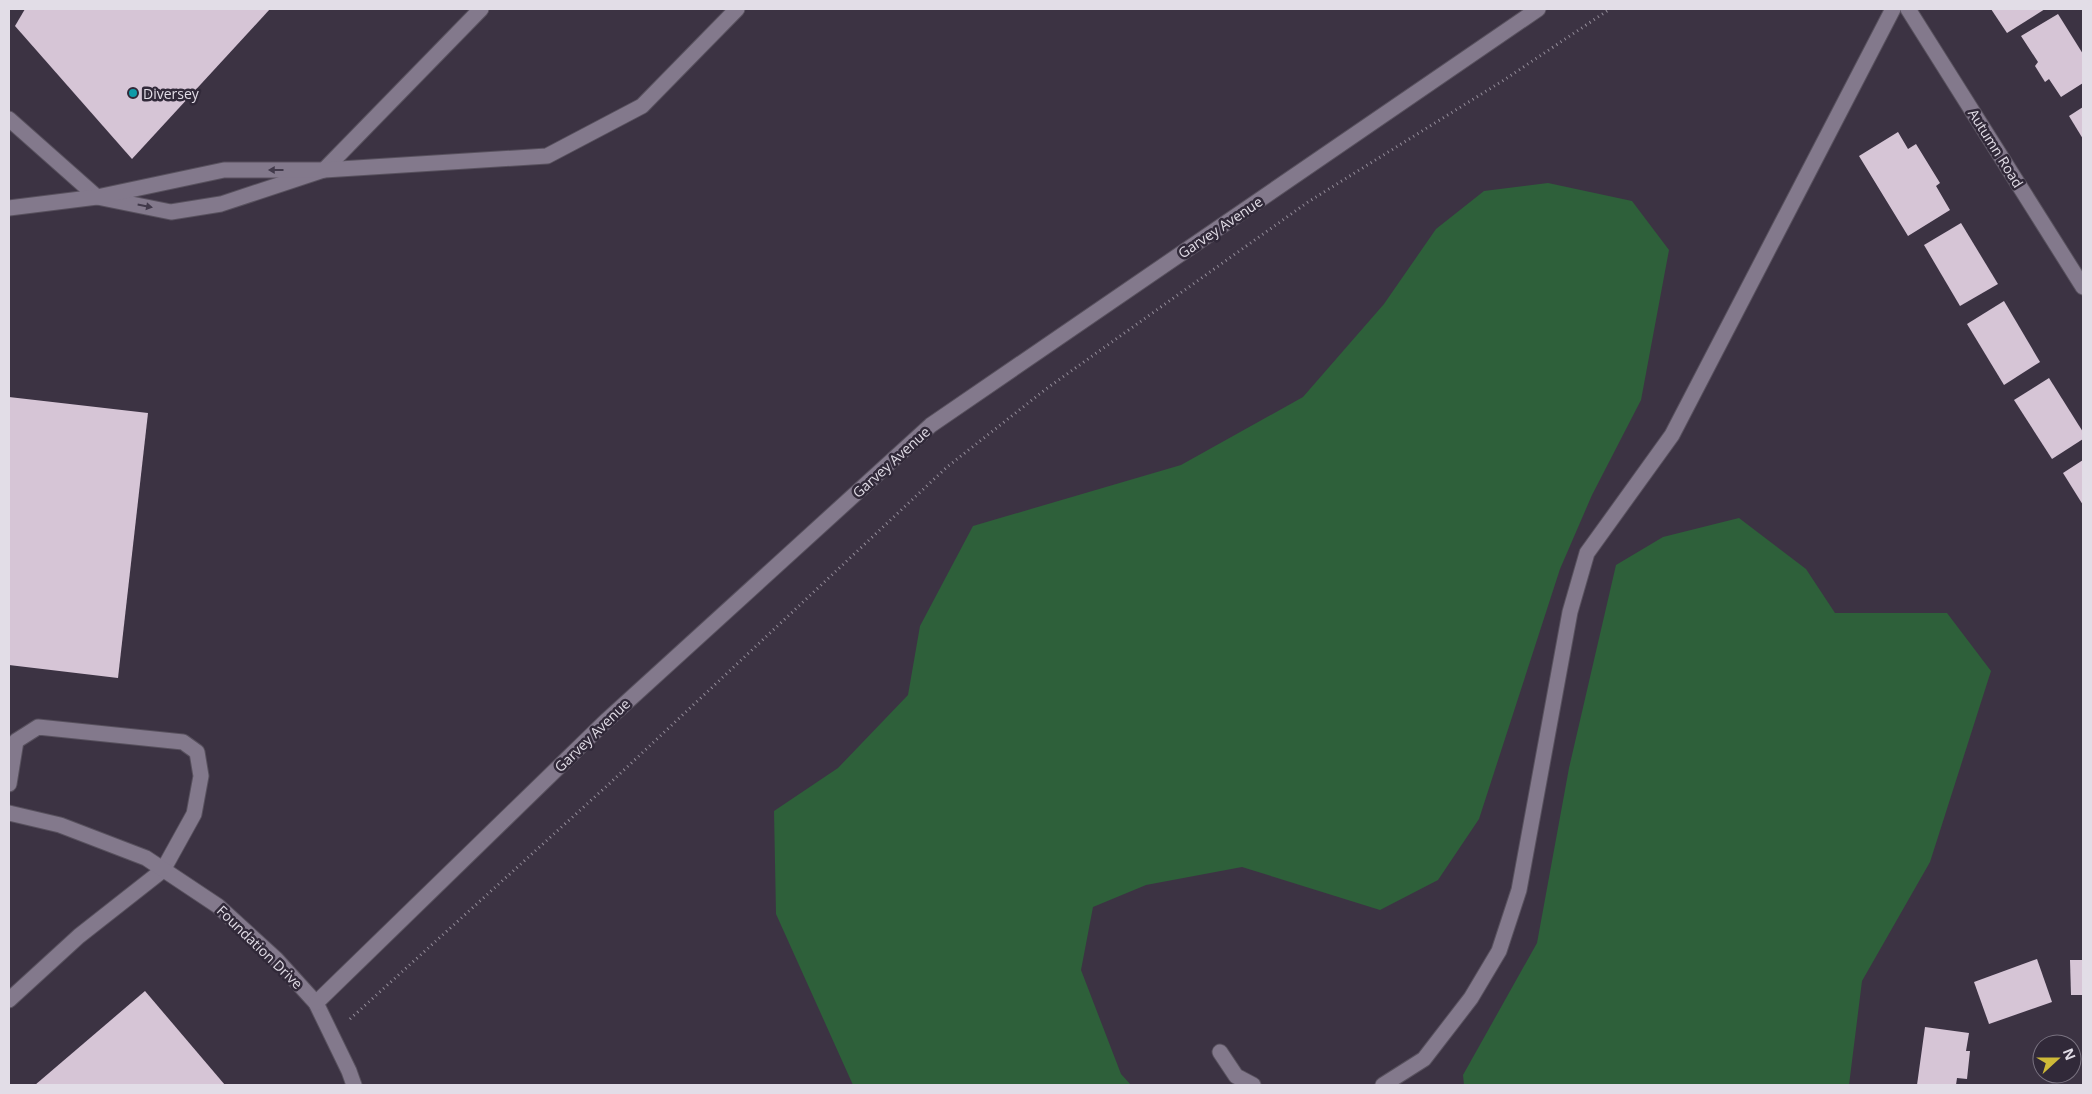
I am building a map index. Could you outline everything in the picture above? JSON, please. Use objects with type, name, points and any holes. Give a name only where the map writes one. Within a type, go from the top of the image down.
[{"type":"street","points":[[9,119],[97,197],[171,212],[220,204],[324,170],[481,9]]},
{"type":"street","points":[[9,208],[97,197],[224,170],[324,170],[548,156],[642,106],[737,9]]},
{"type":"street","name":"Garvey Avenue","points":[[316,1003],[608,720],[932,425],[1538,9]]},
{"type":"street","points":[[1383,1085],[1424,1059],[1472,998],[1499,951],[1519,890],[1570,612],[1587,553],[1672,435],[1893,9]]},
{"type":"street","name":"Autumn Road","points":[[1908,9],[2083,287]]},
{"type":"street","points":[[9,784],[16,741],[38,726],[184,742],[197,752],[201,776],[194,814],[163,870],[79,936],[9,1000]]},
{"type":"street","name":"Foundation Drive","points":[[9,813],[60,825],[146,858],[218,906],[276,959],[316,1003],[354,1085]]},
{"type":"street","points":[[1220,1052],[1236,1076],[1253,1085]]},
{"type":"path","points":[[332,1036],[609,784],[947,467],[1046,389],[1308,202],[1504,80],[1610,9]]},
{"type":"green space","points":[[1548,183],[1632,201],[1669,250],[1641,400],[1592,495],[1560,569],[1479,819],[1438,880],[1380,910],[1242,867],[1146,885],[1093,907],[1081,970],[1121,1074],[1131,1085],[853,1085],[776,914],[774,811],[838,768],[908,695],[920,626],[973,526],[1181,465],[1303,397],[1384,304],[1436,229],[1484,191]]},
{"type":"green space","points":[[1739,518],[1806,569],[1835,613],[1947,613],[1991,671],[1930,862],[1862,981],[1849,1085],[1464,1085],[1463,1075],[1537,943],[1569,768],[1616,565],[1663,537]]},
{"type":"building","name":"Diversey","points":[[25,9],[270,9],[132,159],[15,26]]},
{"type":"building","points":[[1991,9],[2045,9],[2007,33]]},
{"type":"building","points":[[2058,14],[2083,54],[2083,83],[2061,97],[2049,79],[2045,82],[2035,66],[2038,62],[2021,36]]},
{"type":"building","points":[[2083,107],[2083,139],[2069,116]]},
{"type":"building","points":[[1898,132],[1908,149],[1916,144],[1940,183],[1936,186],[1950,210],[1908,236],[1859,156]]},
{"type":"building","points":[[1961,223],[1998,284],[1960,306],[1924,245]]},
{"type":"building","points":[[2004,301],[2040,362],[2004,385],[1967,324]]},
{"type":"building","points":[[2049,378],[2083,432],[2083,439],[2052,459],[2014,400]]},
{"type":"building","points":[[9,397],[148,413],[118,678],[9,665]]},
{"type":"building","points":[[2083,460],[2083,505],[2063,473]]},
{"type":"building","points":[[2037,959],[2052,1002],[1989,1024],[1974,982]]},
{"type":"building","points":[[2070,960],[2083,960],[2083,995],[2071,995]]},
{"type":"building","points":[[145,991],[225,1085],[35,1085]]},
{"type":"building","points":[[1925,1027],[1969,1033],[1966,1051],[1970,1051],[1967,1079],[1957,1078],[1956,1085],[1917,1085]]},
{"type":"place","name":"Diversey","points":[[133,93]]}]
